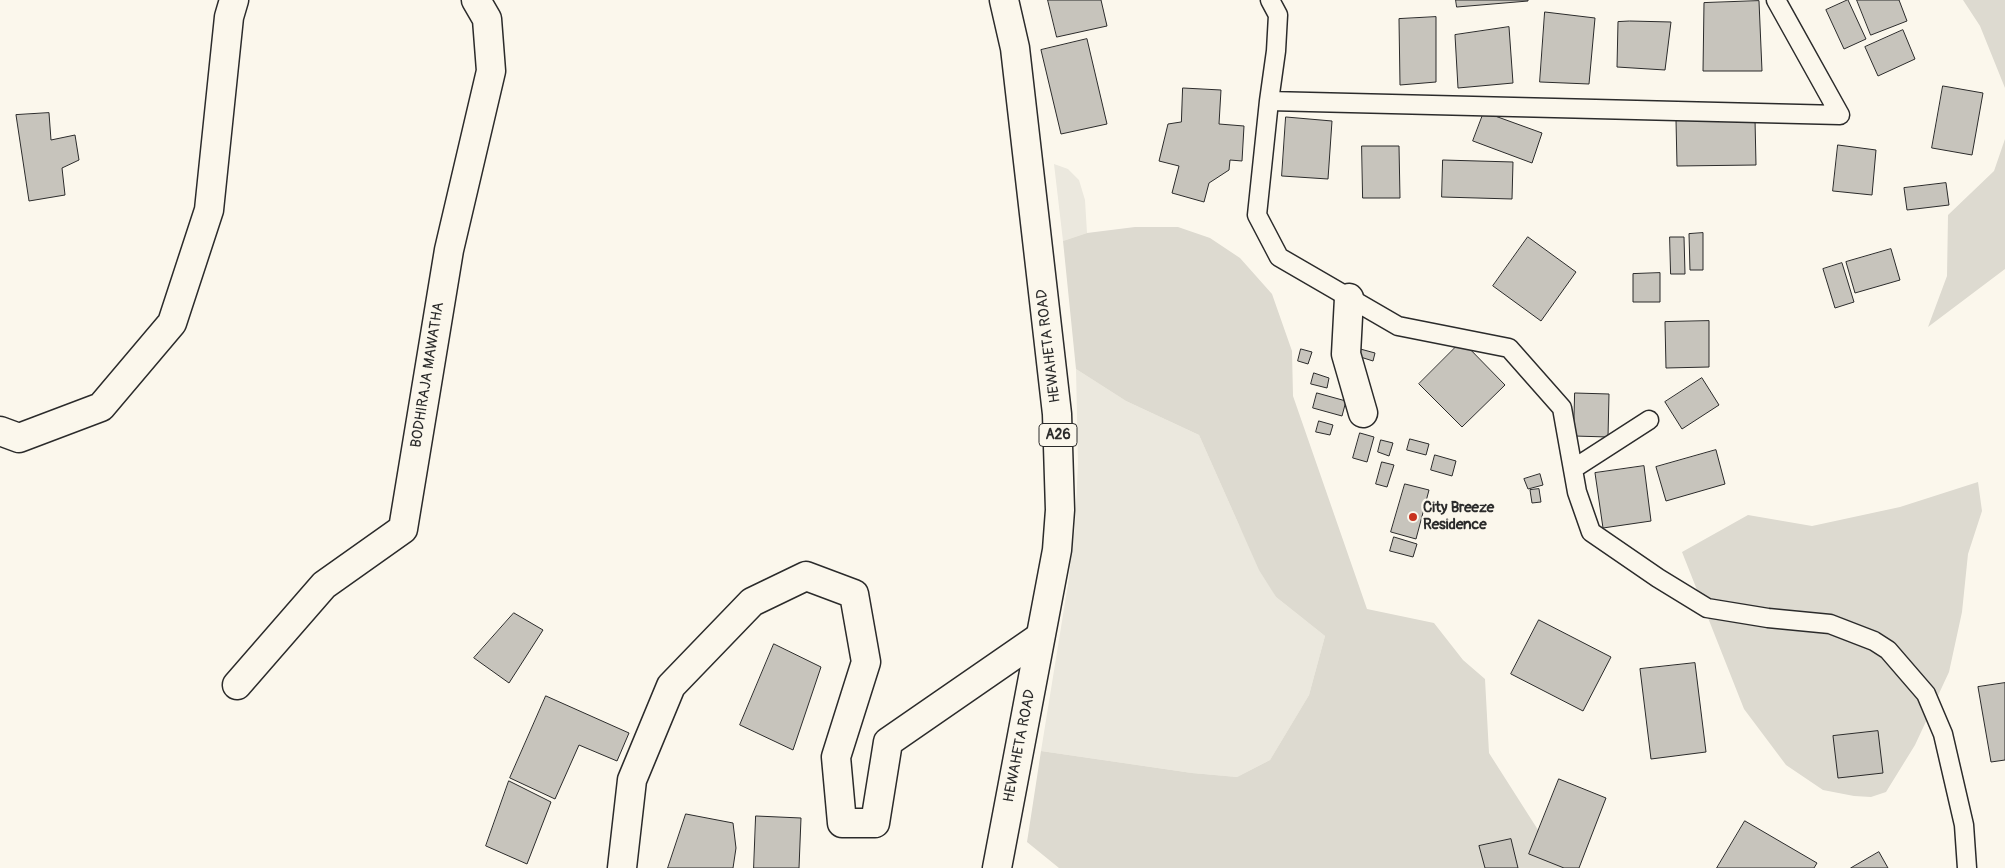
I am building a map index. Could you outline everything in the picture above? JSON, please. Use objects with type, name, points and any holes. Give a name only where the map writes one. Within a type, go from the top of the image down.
[{"type":"main road","points":[[0,431],[19,438],[101,407],[172,323],[209,210],[229,17],[234,0]]},
{"type":"main road","name":"BODHIRAJA MAWATHA","points":[[237,685],[324,585],[403,528],[449,250],[491,71],[487,19],[476,0]]},
{"type":"main road","name":"HEWAHETA ROAD","points":[[997,868],[1057,550],[1060,510],[1058,423],[1017,65],[1004,0]]},
{"type":"main road","points":[[1349,298],[1346,354],[1363,413]]},
{"type":"main road","points":[[622,868],[632,780],[670,686],[752,602],[806,576],[854,594],[866,662],[836,757],[842,823],[876,823],[888,742],[1040,638]]},
{"type":"lane","points":[[1270,0],[1278,15],[1276,51],[1257,215],[1279,257],[1398,326],[1509,348],[1562,408],[1577,492],[1591,532],[1658,578],[1708,608],[1768,618],[1830,624],[1874,641],[1888,650],[1926,694],[1943,734],[1964,825],[1967,868]]},
{"type":"lane","points":[[1269,102],[1840,115],[1776,0]]},
{"type":"lane","points":[[1573,469],[1649,420]]},
{"type":"shaded area","points":[[1963,0],[2005,0],[2005,88],[1980,26]]},
{"type":"shaded area","points":[[2005,139],[2005,269],[1928,327],[1947,276],[1948,215],[1994,171]]},
{"type":"shaded area","points":[[1054,164],[1068,169],[1079,180],[1085,200],[1087,233],[1063,241]]},
{"type":"shaded area","points":[[1135,227],[1178,227],[1210,238],[1240,258],[1272,294],[1292,351],[1293,396],[1367,609],[1434,623],[1463,660],[1485,679],[1489,753],[1540,833],[1576,868],[1059,868],[1027,842],[1041,751],[1192,773],[1237,777],[1270,760],[1309,695],[1325,636],[1276,597],[1259,570],[1199,435],[1126,401],[1076,369],[1063,241],[1087,233]]},
{"type":"shaded area","points":[[1076,369],[1126,401],[1199,435],[1239,525],[1276,597],[1325,636],[1309,695],[1270,760],[1237,777],[1192,773],[1041,751],[1068,584],[1075,527],[1078,463]]},
{"type":"shaded area","points":[[1978,482],[1982,511],[1968,554],[1962,612],[1949,672],[1915,745],[1886,792],[1871,797],[1823,790],[1786,765],[1744,709],[1682,552],[1748,515],[1812,526],[1900,507]]},
{"type":"building","points":[[1048,0],[1101,0],[1107,26],[1057,37]]},
{"type":"building","points":[[1456,0],[1528,0],[1528,1],[1457,7]]},
{"type":"building","points":[[1848,0],[1866,39],[1844,49],[1826,10]]},
{"type":"building","points":[[1857,0],[1899,0],[1907,21],[1871,35]]},
{"type":"building","points":[[1759,1],[1762,71],[1703,71],[1704,3]]},
{"type":"building","points":[[1545,12],[1595,18],[1589,84],[1540,82]]},
{"type":"building","points":[[1436,17],[1436,82],[1400,85],[1399,19]]},
{"type":"building","points":[[1618,22],[1671,22],[1665,70],[1617,67]]},
{"type":"building","points":[[1509,27],[1513,83],[1458,88],[1455,35]]},
{"type":"building","points":[[1903,30],[1915,59],[1878,76],[1865,47]]},
{"type":"building","points":[[1087,39],[1107,124],[1061,134],[1041,50]]},
{"type":"building","points":[[1943,86],[1983,93],[1972,155],[1932,148]]},
{"type":"building","points":[[1183,88],[1221,90],[1219,124],[1244,126],[1242,161],[1230,160],[1229,170],[1209,183],[1204,202],[1172,193],[1179,166],[1159,161],[1168,124],[1181,122]]},
{"type":"building","points":[[1484,112],[1542,133],[1532,163],[1473,141]]},
{"type":"building","points":[[49,113],[51,140],[75,135],[79,160],[62,168],[65,195],[29,201],[16,115]]},
{"type":"building","points":[[1286,117],[1332,121],[1328,179],[1282,176]]},
{"type":"building","points":[[1755,119],[1756,165],[1677,166],[1676,120]]},
{"type":"building","points":[[1838,145],[1876,150],[1872,195],[1833,191]]},
{"type":"building","points":[[1362,146],[1399,146],[1400,198],[1363,198]]},
{"type":"building","points":[[1443,160],[1513,162],[1512,199],[1442,197]]},
{"type":"building","points":[[1946,183],[1949,205],[1907,210],[1904,188]]},
{"type":"building","points":[[1703,233],[1703,270],[1690,270],[1689,234]]},
{"type":"building","points":[[1528,237],[1576,272],[1541,321],[1493,286]]},
{"type":"building","points":[[1670,237],[1684,237],[1685,274],[1671,274]]},
{"type":"building","points":[[1891,249],[1900,280],[1855,293],[1846,262]]},
{"type":"building","points":[[1842,263],[1854,302],[1835,308],[1823,269]]},
{"type":"building","points":[[1660,273],[1660,302],[1633,302],[1633,274]]},
{"type":"building","points":[[1709,321],[1709,367],[1666,368],[1665,322]]},
{"type":"building","points":[[1462,341],[1505,385],[1462,427],[1419,384]]},
{"type":"building","points":[[1353,347],[1375,353],[1373,361],[1351,354]]},
{"type":"building","points":[[1301,349],[1312,352],[1308,364],[1298,361]]},
{"type":"building","points":[[1314,373],[1329,378],[1327,388],[1311,384]]},
{"type":"building","points":[[1702,378],[1719,405],[1682,429],[1665,402]]},
{"type":"building","points":[[1317,393],[1346,401],[1342,416],[1313,408]]},
{"type":"building","points":[[1575,393],[1609,394],[1608,437],[1574,436]]},
{"type":"building","points":[[1319,421],[1333,425],[1330,435],[1316,432]]},
{"type":"building","points":[[1360,433],[1374,437],[1367,462],[1353,458]]},
{"type":"building","points":[[1410,439],[1429,444],[1426,455],[1407,450]]},
{"type":"building","points":[[1381,440],[1393,443],[1389,456],[1378,452]]},
{"type":"building","points":[[1716,450],[1725,484],[1666,501],[1656,467]]},
{"type":"building","points":[[1435,455],[1456,461],[1452,476],[1431,470]]},
{"type":"building","points":[[1382,462],[1394,465],[1387,487],[1376,484]]},
{"type":"building","points":[[1644,466],[1651,521],[1603,528],[1595,473]]},
{"type":"building","points":[[1540,474],[1543,485],[1528,489],[1524,479]]},
{"type":"building","points":[[1405,484],[1429,490],[1416,539],[1391,532]]},
{"type":"building","points":[[1539,489],[1541,502],[1532,503],[1530,490]]},
{"type":"building","points":[[1394,537],[1417,544],[1413,557],[1390,551]]},
{"type":"building","points":[[514,613],[543,630],[509,683],[474,658]]},
{"type":"building","points":[[1539,620],[1611,657],[1583,711],[1511,674]]},
{"type":"building","points":[[774,644],[821,667],[793,750],[740,725]]},
{"type":"building","points":[[1695,663],[1706,752],[1651,759],[1640,669]]},
{"type":"building","points":[[2005,683],[2005,760],[1991,762],[1978,687]]},
{"type":"building","points":[[546,696],[629,733],[617,761],[579,745],[555,799],[510,778]]},
{"type":"building","points":[[1878,731],[1883,773],[1838,778],[1833,736]]},
{"type":"building","points":[[1559,779],[1606,798],[1579,868],[1564,868],[1529,854]]},
{"type":"building","points":[[509,781],[551,802],[527,864],[486,846]]},
{"type":"building","points":[[686,814],[733,823],[736,848],[733,868],[668,868]]},
{"type":"building","points":[[756,816],[801,818],[799,868],[754,868]]},
{"type":"building","points":[[1745,821],[1817,863],[1814,868],[1717,868]]},
{"type":"building","points":[[1511,839],[1518,868],[1485,868],[1479,846]]},
{"type":"building","points":[[1879,852],[1888,868],[1851,868]]},
{"type":"place","name":"City Breeze Residence","points":[[1413,517]]}]
